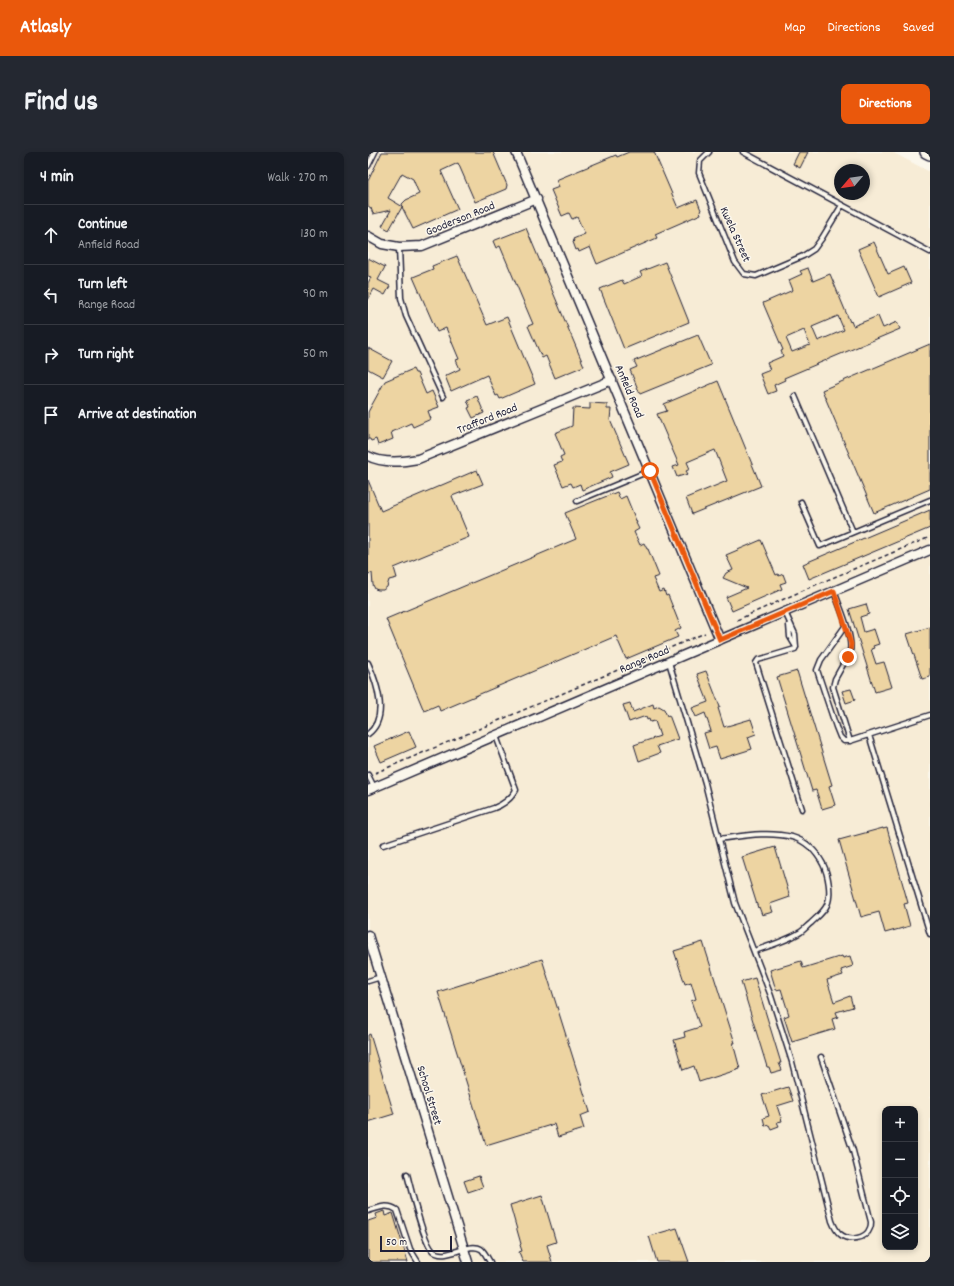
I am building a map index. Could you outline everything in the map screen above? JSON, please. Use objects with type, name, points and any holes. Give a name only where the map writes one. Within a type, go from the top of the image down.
[{"type":"street","name":"Anfield Road","points":[[516,152],[537,199],[720,640]]},
{"type":"street","points":[[926,152],[930,154]]},
{"type":"street","name":"Gooderson Road","points":[[368,236],[382,244],[399,247],[422,246],[537,199]]},
{"type":"street","name":"Trafford Road","points":[[368,456],[373,459],[398,462],[418,459],[612,380]]},
{"type":"street","name":"Range Road","points":[[371,789],[930,550]]},
{"type":"street","name":"School Street","points":[[368,935],[468,1262]]},
{"type":"lane","points":[[368,166],[376,152]]},
{"type":"lane","name":"Kwela Street","points":[[709,152],[700,161],[699,173],[735,262],[744,274],[756,276],[803,256],[814,249],[842,205]]},
{"type":"lane","points":[[743,152],[930,252]]},
{"type":"lane","points":[[399,247],[401,298],[406,316],[443,397]]},
{"type":"lane","points":[[795,396],[853,532]]},
{"type":"lane","points":[[577,500],[650,471]]},
{"type":"lane","points":[[801,502],[820,546],[930,500]]},
{"type":"lane","points":[[834,591],[851,644],[850,652],[835,679],[833,687],[850,741]]},
{"type":"lane","points":[[785,612],[789,624],[790,637],[796,647],[795,649],[758,660],[756,663],[802,809]]},
{"type":"lane","points":[[846,625],[821,660],[818,670],[838,733],[844,741],[850,741],[930,715]]},
{"type":"lane","points":[[669,662],[705,783],[735,903],[754,951],[792,1062],[832,1221],[841,1236],[848,1239],[854,1239],[867,1234],[871,1222],[853,1151],[821,1057]]},
{"type":"lane","points":[[368,663],[374,677],[379,698],[379,712],[378,723],[368,734]]},
{"type":"lane","points":[[869,735],[930,934]]},
{"type":"lane","points":[[383,845],[502,805],[513,796],[516,790],[496,736]]},
{"type":"lane","points":[[368,775],[371,789]]},
{"type":"lane","points":[[719,839],[752,834],[771,834],[792,837],[808,845],[818,853],[825,868],[829,883],[827,906],[800,933],[783,941],[754,951]]},
{"type":"lane","points":[[368,981],[381,977]]},
{"type":"lane","points":[[407,1174],[419,1218],[431,1250],[439,1254],[478,1248],[490,1262]]},
{"type":"lane","points":[[368,1211],[384,1206],[392,1207],[397,1210],[410,1249],[418,1262]]},
{"type":"path","points":[[737,620],[930,536]]},
{"type":"path","points":[[375,773],[705,633]]},
{"type":"shaded area","points":[[368,152],[892,152],[930,172],[930,1262],[368,1262]]},
{"type":"building","points":[[382,152],[493,152],[507,185],[506,189],[475,202],[458,163],[441,171],[458,209],[413,229],[402,207],[389,230],[382,226],[391,210],[373,214],[371,208],[368,206],[368,181]],"holes":[[[402,173],[413,179],[419,194],[406,200],[402,204],[403,207],[388,198]]]},
{"type":"building","points":[[629,152],[654,152],[678,208],[697,200],[701,214],[655,234],[657,238],[597,264],[590,247],[579,252],[578,249],[576,250],[573,239],[585,234],[577,217],[572,219],[569,213],[562,216],[551,190],[559,187],[556,180],[616,155],[617,157]]},
{"type":"building","points":[[799,152],[808,152],[800,168],[793,164]]},
{"type":"building","points":[[526,228],[584,366],[555,378],[546,356],[542,358],[528,326],[533,324],[500,246],[496,248],[493,241]]},
{"type":"building","points":[[874,242],[888,274],[904,267],[911,283],[879,297],[858,249]]},
{"type":"building","points":[[457,256],[487,325],[507,317],[535,384],[500,399],[498,395],[496,396],[487,375],[451,391],[445,376],[460,369],[456,360],[459,359],[446,328],[437,332],[413,277],[433,269],[432,266]]},
{"type":"building","points":[[368,258],[385,267],[378,280],[390,286],[385,295],[374,289],[368,300],[368,283],[371,277],[368,276]]},
{"type":"building","points":[[665,262],[689,322],[624,349],[600,289],[622,280],[624,284],[642,276],[640,272]]},
{"type":"building","points":[[808,268],[813,281],[830,274],[853,326],[878,316],[883,328],[897,322],[900,329],[784,378],[785,380],[774,385],[776,391],[768,394],[760,374],[770,370],[767,363],[783,356],[781,351],[783,350],[763,303],[793,290],[789,280],[802,274],[800,271]],"holes":[[[838,316],[844,330],[818,341],[812,327]],[[804,330],[810,345],[792,352],[786,338]]]},
{"type":"building","points":[[698,335],[711,365],[640,394],[630,370],[637,367],[634,361]]},
{"type":"building","points":[[930,344],[930,489],[874,513],[822,390]]},
{"type":"building","points":[[368,348],[392,361],[383,377],[368,369]]},
{"type":"building","points":[[413,369],[415,373],[417,373],[426,394],[432,391],[439,407],[428,411],[431,419],[413,427],[411,423],[391,432],[393,439],[378,445],[376,439],[371,441],[368,439],[368,412],[385,381]]},
{"type":"building","points":[[718,381],[761,486],[692,514],[686,498],[727,481],[715,450],[687,462],[690,469],[686,471],[688,474],[677,477],[673,467],[679,465],[657,414],[667,411],[664,404]]},
{"type":"building","points":[[477,396],[484,413],[473,418],[468,408],[470,407],[467,400]]},
{"type":"building","points":[[590,403],[607,404],[607,409],[611,409],[610,420],[629,464],[610,472],[612,477],[582,490],[580,484],[573,487],[571,483],[563,486],[554,465],[562,462],[560,457],[564,455],[555,433],[572,426],[573,408],[590,409]]},
{"type":"building","points":[[477,470],[483,484],[452,496],[469,537],[394,568],[397,578],[389,580],[387,587],[383,590],[375,589],[373,585],[372,573],[368,574],[368,480],[381,511]]},
{"type":"building","points":[[617,492],[620,499],[626,496],[639,529],[634,532],[640,545],[644,543],[648,549],[659,576],[653,578],[659,592],[664,590],[666,596],[668,595],[681,628],[675,631],[678,637],[626,659],[616,636],[440,711],[438,705],[424,711],[386,619],[576,539],[565,513]]},
{"type":"building","points":[[930,510],[930,528],[809,579],[803,564]]},
{"type":"building","points":[[761,540],[776,575],[778,574],[779,576],[783,574],[786,582],[780,584],[782,589],[732,611],[726,597],[747,588],[723,578],[726,573],[733,570],[726,555]]},
{"type":"building","points":[[866,604],[869,614],[860,617],[864,632],[874,629],[879,644],[873,646],[874,648],[871,649],[876,664],[884,662],[892,687],[875,692],[849,609]]},
{"type":"building","points":[[930,627],[930,677],[922,679],[907,634]]},
{"type":"building","points":[[706,671],[720,707],[718,708],[724,727],[751,719],[756,734],[748,737],[752,749],[720,759],[716,747],[709,749],[704,733],[711,731],[705,713],[696,717],[692,708],[708,702],[697,674]]},
{"type":"building","points":[[797,671],[832,785],[829,786],[835,805],[822,809],[816,790],[812,791],[777,677]]},
{"type":"building","points":[[851,689],[855,700],[846,703],[842,691]]},
{"type":"building","points":[[630,703],[633,712],[653,704],[654,708],[659,706],[664,709],[667,716],[669,715],[678,739],[657,746],[660,753],[639,761],[634,745],[660,736],[655,721],[650,722],[649,719],[647,720],[646,716],[629,722],[623,705]]},
{"type":"building","points":[[409,731],[416,747],[381,762],[374,746]]},
{"type":"building","points":[[887,828],[908,903],[904,904],[910,926],[885,933],[879,912],[861,917],[839,840]]},
{"type":"building","points":[[775,847],[790,897],[770,904],[773,912],[762,915],[759,907],[758,908],[742,857]]},
{"type":"building","points":[[703,942],[735,1043],[733,1043],[740,1069],[699,1082],[694,1066],[683,1070],[674,1040],[685,1037],[684,1032],[700,1027],[691,1001],[696,999],[691,982],[685,984],[674,951]]},
{"type":"building","points":[[842,956],[843,958],[850,956],[853,966],[841,970],[843,975],[827,980],[834,1002],[850,996],[853,1007],[836,1012],[838,1017],[832,1019],[835,1029],[792,1042],[784,1017],[789,1015],[781,989],[776,990],[770,970],[801,961],[803,968]]},
{"type":"building","points":[[542,959],[590,1112],[580,1116],[584,1129],[558,1137],[554,1124],[486,1145],[438,992]]},
{"type":"building","points":[[755,978],[781,1063],[779,1063],[782,1070],[771,1073],[769,1067],[767,1067],[741,982]]},
{"type":"building","points":[[370,1034],[394,1114],[368,1122],[368,1035]]},
{"type":"building","points":[[788,1087],[793,1101],[777,1106],[782,1121],[777,1122],[779,1126],[771,1129],[769,1125],[765,1126],[763,1118],[769,1116],[762,1095]]},
{"type":"building","points":[[479,1176],[483,1187],[468,1192],[464,1181]]},
{"type":"building","points":[[542,1195],[556,1242],[547,1245],[552,1262],[523,1262],[519,1252],[522,1251],[521,1244],[510,1205]]},
{"type":"building","points":[[384,1211],[385,1216],[393,1213],[408,1262],[368,1262],[368,1221],[377,1218],[376,1214]]},
{"type":"building","points":[[677,1228],[689,1262],[657,1262],[649,1236]]},
{"type":"route","points":[[650,471],[720,640],[834,591],[849,634],[851,649],[848,657]]}]
